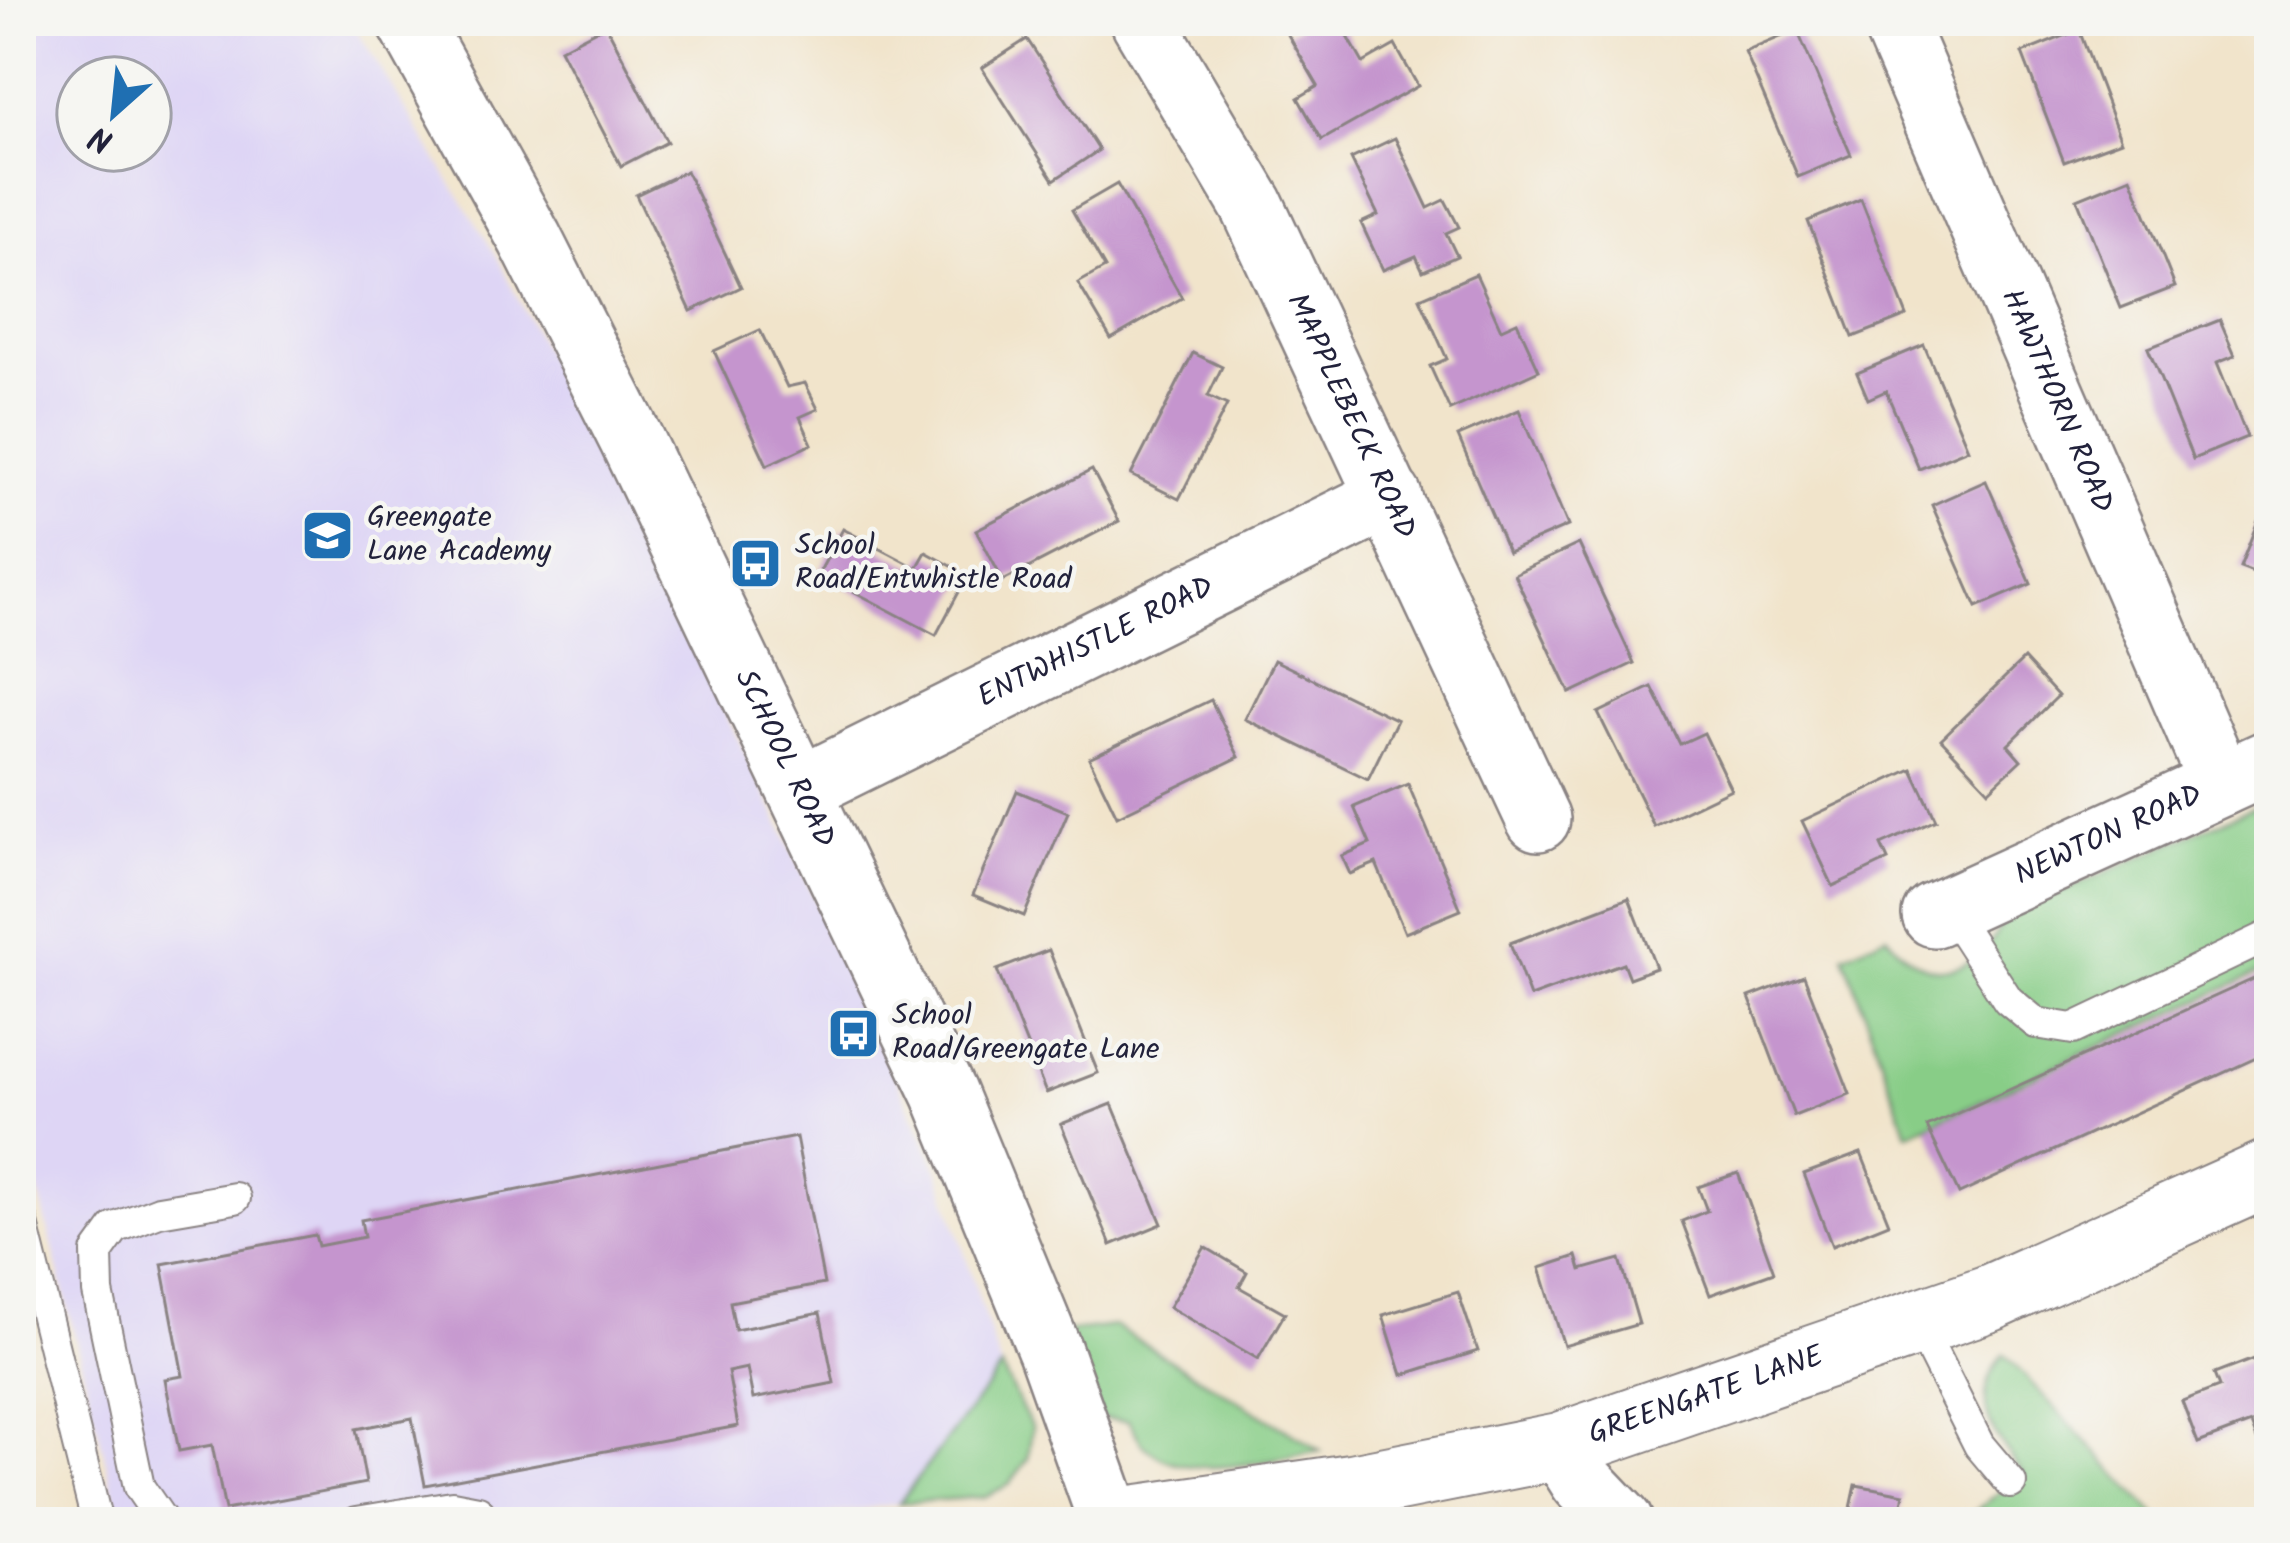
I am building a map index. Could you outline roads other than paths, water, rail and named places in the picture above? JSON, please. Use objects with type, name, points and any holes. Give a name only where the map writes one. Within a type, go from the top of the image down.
[{"type":"street","name":"SCHOOL ROAD","points":[[409,21],[530,238],[944,1093],[1049,1351],[1112,1522]]},
{"type":"street","name":"MAPPLEBECK ROAD","points":[[1143,21],[1252,205],[1538,819]]},
{"type":"street","name":"HAWTHORN ROAD","points":[[1893,21],[2245,773]]},
{"type":"street","name":"ENTWHISTLE ROAD","points":[[800,789],[1390,497]]},
{"type":"street","name":"NEWTON ROAD","points":[[1941,910],[2245,773]]},
{"type":"street","name":"GREENGATE LANE","points":[[1112,1522],[1352,1487],[1560,1446],[1919,1326],[2269,1173]]},
{"type":"street","points":[[1560,1446],[1582,1481],[1621,1522]]},
{"type":"lane","name":"NEWTON ROAD","points":[[1941,910],[2008,1000],[2036,1023],[2073,1029],[2269,936]]},
{"type":"lane","points":[[163,1522],[140,1487],[98,1292],[97,1253],[115,1228],[159,1211],[236,1198]]},
{"type":"lane","points":[[21,1216],[98,1522]]},
{"type":"lane","points":[[1919,1326],[1978,1445],[2011,1483]]},
{"type":"lane","points":[[357,1522],[452,1506],[478,1511],[485,1522]]},
{"type":"place","name":"Greengate Lane Academy","points":[[328,535]]},
{"type":"place","name":"School Road/Entwhistle Road","points":[[756,563]]},
{"type":"place","name":"School Road/Greengate Lane","points":[[853,1033]]}]
